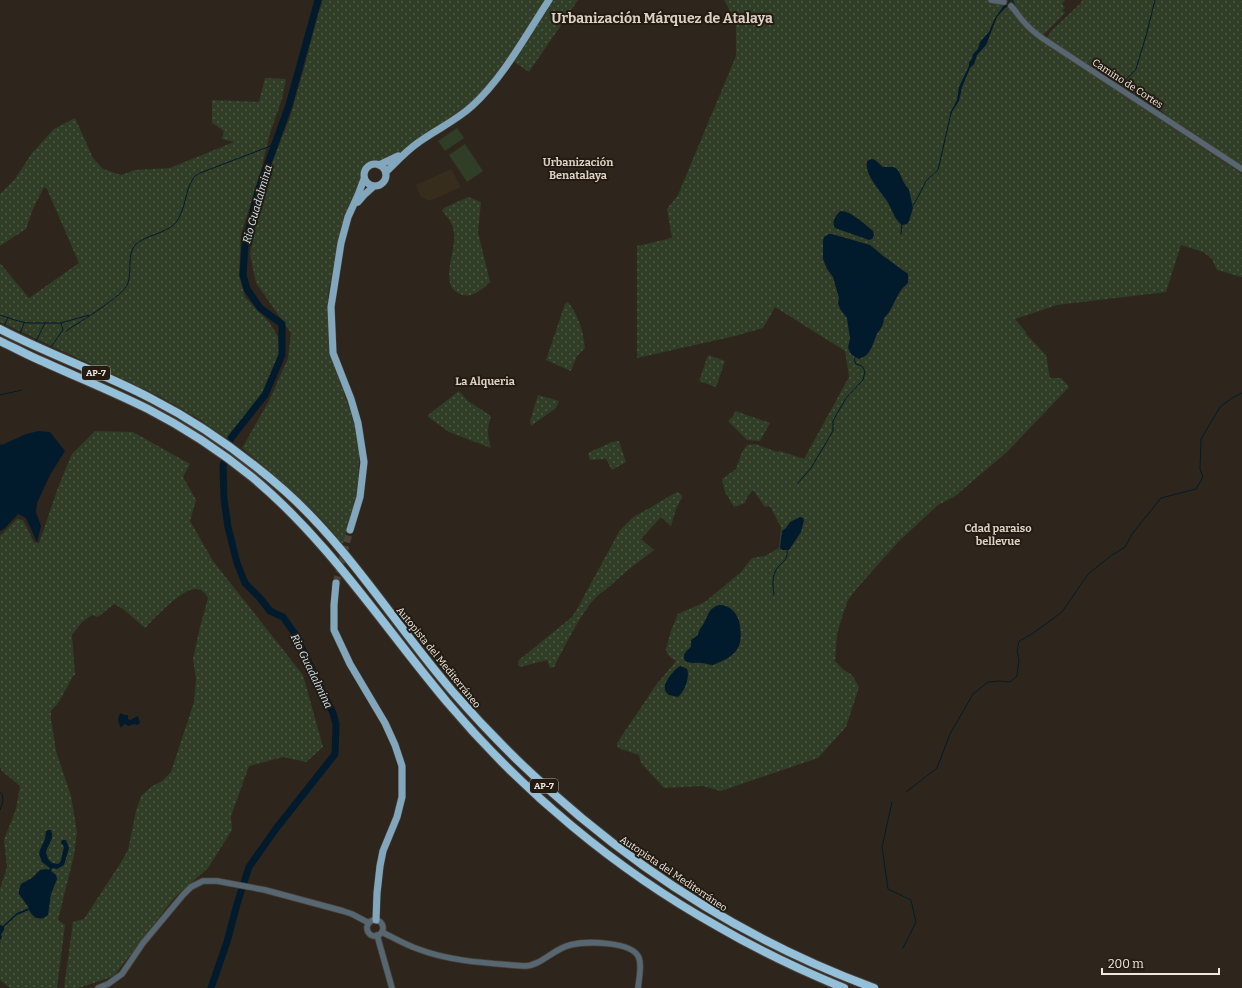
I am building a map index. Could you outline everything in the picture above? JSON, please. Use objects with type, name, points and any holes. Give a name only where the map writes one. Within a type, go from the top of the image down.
[{"type":"highway","name":"Autopista del Mediterráneo","points":[[0,329],[133,389],[191,420],[234,449],[287,494],[312,518],[358,571],[452,691],[512,756],[569,808],[643,866],[720,916],[766,941],[814,964],[874,988]]},
{"type":"highway","name":"Autopista del Mediterráneo","points":[[0,341],[42,362],[137,404],[188,432],[234,463],[280,502],[309,531],[333,559],[424,675],[465,722],[554,810],[614,859],[673,900],[751,945],[797,968],[844,988]]},
{"type":"main road","points":[[350,530],[360,497],[364,462],[358,423],[351,399],[333,353],[331,307],[345,228],[364,179],[366,168],[372,164],[379,165],[392,160],[448,124],[471,107],[486,91],[504,67],[549,0]]},
{"type":"main road","points":[[345,228],[356,204],[373,187],[384,182],[386,172],[408,150]]},
{"type":"main road","points":[[379,165],[386,172]]},
{"type":"main road","points":[[364,179],[373,187]]},
{"type":"main road","points":[[336,584],[334,630],[350,664],[385,723],[395,745],[402,766],[402,797],[397,816],[383,851],[377,893],[376,920]]},
{"type":"street","points":[[991,0],[1004,2]]},
{"type":"street","name":"Camino de Cortes","points":[[1011,6],[1032,31],[1242,169]]},
{"type":"street","points":[[98,988],[108,984],[122,974],[143,942],[190,887],[203,881],[216,881],[265,890],[343,911],[369,923]]},
{"type":"street","points":[[369,923],[376,920],[380,921],[382,924],[383,928],[380,934],[392,988]]},
{"type":"street","points":[[369,923],[368,931],[371,934],[380,934],[436,955],[465,960],[524,966],[533,965],[556,951],[570,945],[588,942],[626,947],[634,951],[640,958],[638,988]]},
{"type":"shaded area","points":[[451,169],[461,187],[430,201],[421,197],[416,185]]},
{"type":"green space","points":[[323,0],[546,0],[499,72],[477,98],[451,119],[400,154],[387,160],[364,164],[361,173],[360,186],[344,222],[328,295],[330,354],[355,424],[359,455],[358,489],[343,544],[308,506],[242,448],[269,401],[288,358],[291,333],[256,283],[250,254],[265,181],[290,117]]},
{"type":"green space","points":[[554,0],[578,0],[529,72],[513,61]]},
{"type":"green space","points":[[724,0],[987,0],[1005,4],[1012,9],[1034,36],[1242,174],[1242,277],[1217,270],[1212,259],[1203,252],[1181,245],[1166,292],[1057,305],[1015,319],[1026,334],[1046,355],[1050,378],[1061,378],[1069,387],[1007,452],[954,497],[938,505],[899,541],[848,600],[837,634],[835,661],[844,670],[852,675],[859,687],[846,727],[818,758],[721,791],[703,786],[664,788],[641,763],[639,755],[618,748],[617,743],[656,685],[676,661],[668,655],[666,649],[678,614],[705,602],[741,572],[752,558],[765,556],[779,548],[781,527],[771,508],[769,506],[765,507],[753,490],[747,497],[745,503],[734,507],[725,492],[722,479],[736,469],[742,452],[747,445],[755,444],[777,452],[780,451],[804,459],[849,377],[845,351],[775,307],[763,328],[735,336],[637,358],[637,246],[672,238],[667,209],[678,195],[736,56],[736,26],[733,16]]},
{"type":"green space","points":[[1014,0],[1065,0],[1062,4],[1065,8],[1062,10],[1065,13],[1043,35],[1023,16],[1013,2]]},
{"type":"green space","points":[[1082,0],[1242,0],[1242,167],[1047,38],[1051,31],[1081,3]]},
{"type":"green space","points":[[265,78],[286,79],[282,99],[270,133],[259,178],[241,234],[239,275],[245,297],[270,323],[278,337],[279,356],[263,393],[228,439],[199,419],[161,397],[0,322],[0,263],[29,298],[79,263],[47,189],[44,187],[32,211],[26,229],[0,246],[0,194],[15,179],[32,153],[54,129],[75,118],[93,158],[103,169],[121,175],[135,170],[170,168],[234,142],[222,139],[224,131],[212,123],[212,100],[259,102]]},
{"type":"green space","points":[[457,128],[464,138],[445,151],[438,141]]},
{"type":"green space","points":[[465,144],[483,171],[467,182],[449,155]]},
{"type":"green space","points":[[468,197],[481,202],[478,232],[490,282],[475,294],[467,296],[458,293],[452,288],[450,282],[449,274],[454,232],[453,226],[442,211],[444,208]]},
{"type":"green space","points":[[568,302],[580,324],[585,348],[577,356],[571,371],[546,360],[565,304]]},
{"type":"green space","points":[[708,355],[725,361],[716,387],[699,381]]},
{"type":"green space","points":[[459,391],[468,401],[491,416],[488,432],[491,448],[449,432],[427,416]]},
{"type":"green space","points":[[538,395],[559,401],[556,408],[531,426],[530,421]]},
{"type":"green space","points":[[735,411],[770,423],[760,441],[747,440],[728,421],[734,415]]},
{"type":"green space","points":[[95,431],[133,432],[190,464],[183,477],[196,500],[190,521],[213,561],[303,675],[323,747],[306,762],[283,757],[249,766],[231,816],[232,830],[208,868],[174,898],[114,976],[79,988],[64,988],[73,922],[84,919],[128,850],[136,811],[141,796],[151,787],[162,781],[171,772],[194,702],[196,679],[193,659],[208,598],[202,591],[196,589],[184,593],[169,604],[145,628],[123,609],[114,604],[98,617],[92,615],[82,622],[72,635],[75,675],[73,676],[59,702],[51,711],[56,751],[71,796],[77,832],[74,855],[58,920],[65,925],[57,988],[10,988],[0,980],[0,889],[7,867],[4,840],[16,809],[20,786],[2,771],[0,767],[0,536],[17,519],[23,520],[34,542],[39,543],[59,485],[72,454]]},
{"type":"green space","points":[[619,441],[626,462],[612,470],[606,459],[590,460],[588,453],[612,442]]},
{"type":"green space","points":[[677,492],[681,494],[682,497],[676,509],[671,526],[661,517],[641,539],[654,550],[597,596],[590,604],[569,638],[554,667],[550,668],[547,660],[520,667],[518,665],[519,660],[572,617],[620,530],[632,518]]},
{"type":"water","points":[[1005,4],[1008,6],[997,17],[986,45],[977,55],[974,64],[970,68],[962,87],[959,101],[951,114],[950,113],[957,100],[959,87],[969,66],[969,62],[972,59],[973,54],[978,49],[980,42],[989,32],[995,18]]},
{"type":"water","points":[[872,159],[883,167],[893,167],[897,169],[909,190],[913,208],[907,224],[902,225],[897,220],[887,201],[870,177],[867,161]]},
{"type":"water","points":[[841,211],[854,216],[873,231],[874,235],[872,239],[869,240],[835,228],[835,219],[837,214]]},
{"type":"water","points":[[829,234],[870,245],[908,274],[908,283],[900,292],[890,311],[884,318],[882,326],[869,353],[859,359],[851,354],[848,348],[850,338],[847,318],[840,309],[838,303],[839,298],[833,277],[827,269],[823,259],[823,241],[824,237]]},
{"type":"water","points":[[39,431],[50,432],[65,451],[50,475],[37,503],[36,512],[41,526],[37,542],[26,518],[18,514],[4,529],[0,531],[0,444],[2,445],[26,434]]},
{"type":"water","points":[[800,517],[804,520],[801,532],[789,550],[782,550],[780,548],[782,531],[790,522]]},
{"type":"water","points":[[719,605],[729,608],[738,618],[741,634],[737,650],[728,658],[713,665],[690,663],[685,661],[684,655],[691,647],[691,640],[698,635],[711,610]]},
{"type":"water","points":[[681,666],[687,669],[688,672],[685,688],[678,697],[669,695],[665,690],[665,684],[674,671]]},
{"type":"water","points":[[121,713],[128,715],[128,719],[130,720],[138,716],[140,723],[129,726],[124,724],[121,728],[118,720]]},
{"type":"water","points":[[51,830],[52,836],[46,852],[48,859],[52,863],[58,864],[61,861],[64,848],[61,843],[62,840],[66,840],[69,848],[64,865],[57,869],[52,868],[51,871],[56,875],[57,879],[51,894],[48,915],[40,919],[35,917],[29,910],[17,915],[4,927],[1,934],[2,938],[0,940],[0,925],[3,926],[17,913],[29,908],[19,894],[21,884],[32,878],[40,870],[49,870],[50,868],[42,862],[39,854],[45,839],[46,831]]},
{"type":"waterway","name":"Rio Guadalmina","points":[[211,988],[227,942],[249,867],[275,830],[335,754],[336,724],[333,713],[295,634],[283,617],[270,611],[245,583],[237,563],[228,527],[224,499],[223,466],[231,438],[265,395],[282,355],[282,324],[260,308],[247,289],[243,275],[245,246],[258,191],[289,105],[318,0]]},
{"type":"waterway","points":[[1005,6],[1010,0]]},
{"type":"waterway","points":[[1012,0],[1015,6]]},
{"type":"waterway","points":[[1121,85],[1136,69],[1155,0]]},
{"type":"waterway","points":[[1062,48],[1155,107],[1168,117]]},
{"type":"waterway","points":[[913,205],[926,181],[938,170],[951,113]]},
{"type":"waterway","points":[[1171,119],[1235,161]]},
{"type":"waterway","points":[[66,331],[110,302],[125,288],[129,278],[131,253],[135,245],[144,239],[168,229],[177,221],[180,216],[188,188],[195,176],[276,144]]},
{"type":"waterway","points":[[901,234],[902,223]]},
{"type":"waterway","points":[[0,315],[28,323],[61,323],[89,315]]},
{"type":"waterway","points":[[4,326],[8,317]]},
{"type":"waterway","points":[[20,334],[24,323]]},
{"type":"waterway","points":[[36,341],[45,323]]},
{"type":"waterway","points":[[51,347],[63,330],[61,323]]},
{"type":"waterway","points":[[798,483],[811,468],[833,431],[833,421],[846,398],[863,380],[865,371],[862,366],[856,364],[854,359],[856,356]]},
{"type":"waterway","points":[[0,395],[22,390]]},
{"type":"waterway","points":[[906,792],[937,768],[950,734],[973,694],[988,682],[1010,682],[1017,676],[1019,660],[1017,651],[1019,641],[1032,634],[1062,612],[1088,574],[1112,555],[1125,547],[1132,534],[1161,498],[1196,489],[1203,477],[1200,469],[1201,439],[1220,407],[1242,393]]},
{"type":"waterway","points":[[773,595],[774,575],[787,557],[787,551]]},
{"type":"waterway","points":[[0,792],[2,794],[3,801],[0,810]]},
{"type":"waterway","points":[[892,802],[882,847],[888,889],[911,900],[916,922],[903,948]]},
{"type":"tunnel","points":[[336,583],[350,530]]},
{"type":"district","name":"Urbanización Márquez de Atalaya","points":[[662,18]]},
{"type":"district","name":"Urbanización Benatalaya","points":[[578,168]]},
{"type":"district","name":"La Alqueria","points":[[485,381]]},
{"type":"district","name":"Cdad paraiso bellevue","points":[[998,534]]}]
